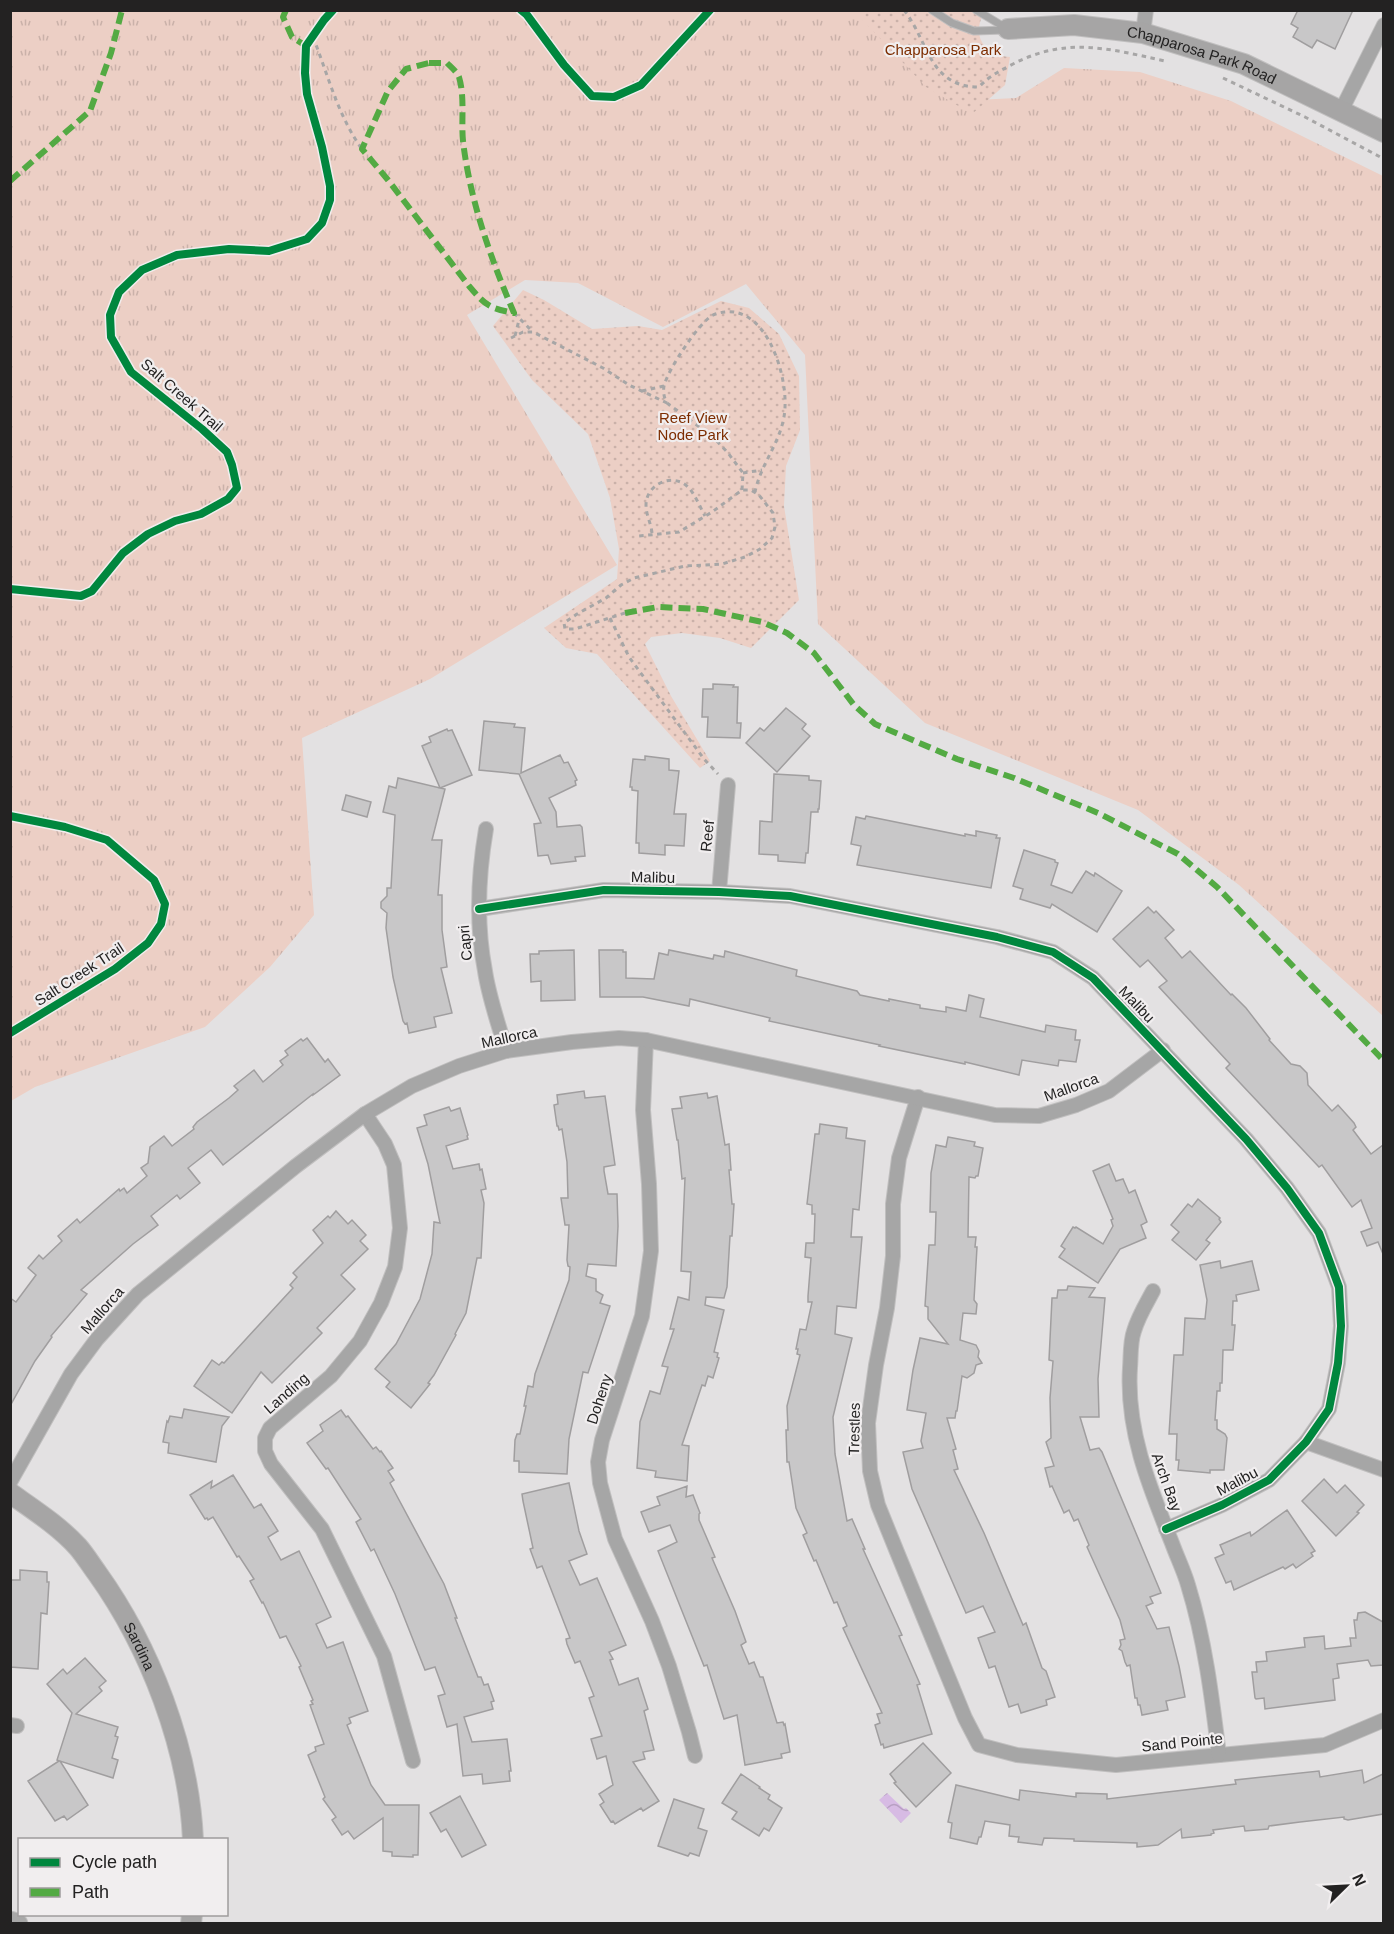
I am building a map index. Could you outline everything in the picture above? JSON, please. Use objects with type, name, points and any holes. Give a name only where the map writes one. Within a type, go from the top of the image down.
[{"type":"main road","points":[[10,1922],[17,1923]]},
{"type":"street","points":[[1143,33],[1146,10]]},
{"type":"street","name":"Chapparosa Park Road","points":[[1008,29],[1074,25],[1143,33],[1244,64],[1383,132]]},
{"type":"street","points":[[1341,111],[1383,25]]},
{"type":"street","name":"Reef","points":[[719,892],[728,785]]},
{"type":"street","name":"Capri","points":[[486,829],[480,867],[478,909],[485,972],[506,1051]]},
{"type":"street","name":"Malibu","points":[[478,909],[604,890],[790,896],[997,937],[1053,952],[1093,978],[1246,1139],[1287,1188],[1318,1233],[1339,1287],[1341,1326],[1338,1363],[1329,1409],[1306,1442],[1269,1480],[1222,1505],[1166,1529]]},
{"type":"street","name":"Mallorca","points":[[10,1482],[71,1374],[97,1339],[138,1294],[296,1166],[365,1114],[412,1086],[459,1066],[506,1051],[619,1038],[646,1040],[995,1115],[1039,1116],[1076,1105],[1109,1091],[1163,1050]]},
{"type":"street","name":"Doheny","points":[[646,1040],[643,1110],[651,1251],[642,1316],[602,1440],[598,1462],[600,1483],[615,1539],[652,1621],[669,1666],[689,1731],[694,1756]]},
{"type":"street","name":"Trestles","points":[[918,1097],[897,1170],[893,1204],[892,1266],[868,1423],[870,1471],[878,1505],[889,1533],[965,1718],[979,1745]]},
{"type":"street","name":"Landing","points":[[365,1114],[385,1144],[394,1165],[400,1228],[395,1267],[381,1303],[360,1341],[331,1376],[270,1428],[265,1438],[265,1451],[271,1464],[322,1529],[384,1656],[412,1761]]},
{"type":"street","name":"Arch Bay","points":[[1153,1291],[1133,1334],[1130,1374],[1131,1416],[1137,1447],[1187,1583],[1197,1619],[1212,1697],[1219,1755]]},
{"type":"street","points":[[1306,1442],[1383,1470]]},
{"type":"street","name":"Sardina","points":[[10,1493],[49,1520],[78,1547],[108,1589],[138,1641],[165,1707],[185,1771],[193,1838]]},
{"type":"street","name":"Sand Pointe","points":[[979,1745],[1017,1755],[1116,1765],[1325,1745],[1383,1720]]},
{"type":"lane","points":[[932,10],[952,23],[974,31],[1008,29]]},
{"type":"lane","points":[[976,10],[1008,29]]},
{"type":"path","points":[[904,10],[933,62],[945,78],[967,87],[979,87],[989,76],[1047,50],[1084,46],[1166,61]]},
{"type":"path","points":[[306,46],[318,29]]},
{"type":"path","points":[[313,37],[342,117],[362,149]]},
{"type":"path","points":[[1222,78],[1305,117],[1383,159]]},
{"type":"path","points":[[514,313],[533,332],[666,403],[712,437],[743,473],[742,490]]},
{"type":"path","points":[[666,403],[664,386],[690,340],[710,316],[735,313],[746,317],[759,327],[769,340],[778,360],[782,374],[785,407],[778,439],[758,477],[754,492]]},
{"type":"path","points":[[519,319],[513,337],[523,332],[533,332]]},
{"type":"path","points":[[640,391],[664,386]]},
{"type":"path","points":[[743,473],[762,470]]},
{"type":"path","points":[[652,533],[646,503],[650,492],[666,480],[678,480],[689,488],[705,516]]},
{"type":"path","points":[[625,614],[575,629],[565,629],[564,623],[634,578],[685,567],[722,564],[745,557],[760,549],[772,538],[776,527],[773,513],[759,495],[751,490],[742,490],[679,532],[639,536]]},
{"type":"path","points":[[610,618],[630,657],[704,759],[728,785]]},
{"type":"green space","points":[[10,11],[869,11],[956,101],[1016,98],[1064,68],[1140,72],[1231,101],[1383,176],[1383,1016],[1239,885],[1138,810],[925,723],[818,624],[805,355],[746,284],[663,327],[578,283],[525,280],[467,315],[617,565],[430,679],[302,738],[314,915],[270,967],[205,1027],[35,1087],[11,1101]]},
{"type":"green space","name":"Chapparosa Park","points":[[854,11],[985,11],[980,22],[980,38],[994,54],[1010,57],[1005,85],[972,114],[926,87]]},
{"type":"green space","name":"Reef View Node Park","points":[[523,290],[592,329],[638,326],[662,330],[721,301],[749,308],[779,334],[799,376],[800,430],[786,466],[784,506],[799,600],[751,648],[720,638],[682,633],[651,637],[645,644],[671,696],[710,761],[700,768],[597,654],[566,648],[544,628],[617,579],[619,549],[610,498],[588,434],[532,380],[493,326]]},
{"type":"water","points":[[887,1793],[911,1813],[901,1823],[879,1800]]},
{"type":"building","points":[[1298,10],[1353,10],[1335,49],[1317,40],[1312,48],[1293,37],[1298,28],[1291,24]]},
{"type":"building","points":[[713,684],[738,687],[737,723],[741,723],[740,738],[707,737],[708,717],[702,717],[703,689],[713,689]]},
{"type":"building","points":[[786,708],[806,724],[802,729],[810,736],[777,772],[746,743],[760,728],[764,731]]},
{"type":"building","points":[[484,721],[515,724],[514,727],[525,728],[521,773],[560,755],[564,763],[568,762],[577,780],[576,785],[549,798],[556,812],[557,827],[580,825],[582,827],[585,856],[575,857],[576,861],[551,864],[548,855],[538,856],[534,824],[541,823],[519,774],[479,770]]},
{"type":"building","points":[[447,729],[452,730],[472,775],[440,788],[422,746],[431,742],[429,737]]},
{"type":"building","points":[[645,756],[669,759],[669,770],[679,771],[674,814],[686,814],[684,846],[665,845],[665,855],[639,853],[639,843],[636,843],[638,791],[630,787],[633,759],[645,760]]},
{"type":"building","points":[[774,774],[809,776],[809,780],[821,781],[819,809],[818,812],[811,812],[808,853],[806,853],[805,863],[778,861],[778,855],[759,854],[760,821],[772,822]]},
{"type":"building","points":[[398,778],[445,789],[432,840],[442,840],[438,895],[442,895],[442,930],[447,967],[441,968],[452,1013],[434,1017],[436,1027],[409,1033],[407,1023],[403,1021],[393,977],[386,928],[387,913],[381,908],[381,902],[387,896],[387,888],[391,888],[395,815],[383,812],[389,786],[396,788]]},
{"type":"building","points":[[346,795],[371,802],[367,817],[342,810]]},
{"type":"building","points":[[866,816],[965,836],[965,834],[976,836],[976,831],[997,835],[996,838],[1000,838],[991,888],[857,865],[861,846],[851,844],[856,817],[865,819]]},
{"type":"building","points":[[1024,850],[1058,863],[1051,885],[1072,893],[1086,871],[1094,876],[1095,873],[1122,891],[1097,932],[1052,904],[1050,908],[1020,899],[1023,889],[1013,886]]},
{"type":"building","points":[[1148,907],[1154,913],[1156,911],[1174,930],[1165,938],[1182,958],[1190,951],[1246,1008],[1269,1040],[1291,1064],[1300,1066],[1307,1073],[1308,1085],[1332,1111],[1338,1105],[1354,1123],[1356,1127],[1353,1130],[1371,1154],[1383,1145],[1383,1254],[1378,1242],[1367,1246],[1361,1232],[1372,1228],[1361,1200],[1352,1207],[1322,1165],[1319,1167],[1226,1068],[1230,1064],[1159,987],[1167,981],[1148,960],[1140,967],[1113,939]]},
{"type":"building","points":[[574,950],[575,1000],[541,1001],[541,981],[531,982],[530,954],[539,954],[539,951]]},
{"type":"building","points":[[599,950],[626,952],[626,978],[654,979],[659,953],[668,955],[669,950],[713,959],[714,955],[724,957],[725,951],[797,970],[796,976],[857,991],[860,995],[920,1005],[920,1008],[946,1012],[946,1007],[966,1011],[969,995],[984,999],[980,1017],[1045,1032],[1046,1025],[1076,1030],[1075,1040],[1080,1040],[1076,1062],[1059,1060],[1058,1066],[1022,1060],[1019,1075],[769,1021],[770,1018],[690,999],[689,1006],[643,997],[600,997]]},
{"type":"building","points":[[307,1038],[325,1062],[328,1059],[340,1075],[223,1165],[211,1150],[188,1168],[200,1183],[180,1199],[177,1195],[151,1216],[158,1225],[81,1290],[87,1294],[51,1336],[10,1406],[10,1298],[16,1302],[36,1275],[28,1268],[39,1255],[43,1259],[62,1241],[58,1236],[77,1219],[80,1223],[119,1189],[120,1191],[124,1188],[127,1193],[147,1176],[141,1168],[148,1163],[150,1147],[164,1136],[172,1146],[194,1129],[197,1122],[238,1090],[234,1086],[254,1070],[263,1082],[283,1065],[280,1061],[288,1055],[285,1051],[301,1039],[303,1041]]},
{"type":"building","points":[[584,1091],[585,1098],[605,1096],[615,1165],[604,1167],[604,1171],[608,1194],[617,1194],[616,1266],[588,1264],[586,1276],[596,1279],[596,1291],[603,1295],[600,1303],[610,1306],[588,1373],[583,1372],[569,1439],[567,1474],[519,1472],[519,1461],[514,1461],[515,1440],[517,1434],[520,1434],[528,1386],[533,1387],[535,1374],[569,1280],[570,1267],[567,1260],[569,1225],[565,1225],[561,1198],[568,1198],[567,1162],[562,1129],[559,1130],[557,1126],[554,1105],[558,1104],[557,1095]]},
{"type":"building","points":[[707,1093],[708,1098],[717,1096],[725,1145],[729,1144],[731,1170],[729,1170],[732,1204],[734,1204],[727,1287],[724,1298],[706,1297],[705,1305],[724,1310],[714,1352],[718,1353],[719,1358],[713,1378],[708,1376],[705,1386],[702,1385],[682,1445],[689,1446],[687,1481],[655,1477],[656,1471],[637,1468],[640,1422],[650,1391],[660,1394],[668,1367],[662,1366],[674,1329],[670,1329],[678,1297],[689,1300],[691,1272],[681,1271],[685,1178],[682,1179],[672,1109],[682,1108],[680,1097]]},
{"type":"building","points":[[449,1107],[451,1111],[460,1108],[468,1135],[468,1139],[446,1146],[453,1169],[479,1164],[480,1170],[482,1169],[486,1189],[481,1190],[484,1203],[481,1258],[477,1258],[466,1313],[456,1335],[428,1383],[430,1384],[411,1408],[386,1387],[390,1382],[375,1369],[396,1344],[420,1299],[432,1254],[434,1222],[440,1223],[428,1164],[417,1128],[427,1125],[424,1115]]},
{"type":"building","points":[[820,1124],[847,1128],[846,1138],[865,1141],[859,1210],[853,1209],[851,1237],[862,1237],[856,1308],[837,1306],[835,1334],[852,1338],[833,1417],[835,1454],[847,1521],[852,1519],[902,1635],[899,1636],[920,1684],[917,1685],[932,1734],[884,1748],[875,1725],[880,1723],[877,1714],[882,1713],[843,1628],[847,1626],[837,1602],[834,1603],[803,1535],[807,1533],[796,1508],[789,1462],[787,1462],[787,1406],[800,1355],[797,1354],[798,1349],[796,1349],[800,1329],[806,1330],[812,1302],[808,1302],[811,1258],[805,1257],[806,1243],[814,1243],[815,1214],[812,1214],[812,1205],[807,1204],[815,1134],[819,1134]]},
{"type":"building","points":[[948,1137],[975,1142],[974,1146],[983,1148],[978,1176],[969,1177],[968,1237],[976,1237],[975,1247],[977,1247],[974,1300],[977,1304],[976,1314],[963,1313],[960,1340],[976,1345],[979,1351],[978,1357],[982,1363],[976,1365],[974,1373],[967,1378],[962,1376],[955,1418],[947,1418],[956,1449],[953,1450],[958,1469],[954,1470],[1023,1625],[1026,1623],[1055,1697],[1046,1700],[1047,1705],[1021,1713],[1018,1704],[1009,1707],[995,1666],[989,1668],[978,1638],[995,1632],[983,1606],[966,1613],[912,1489],[903,1452],[923,1448],[921,1441],[926,1413],[907,1410],[920,1338],[948,1344],[928,1319],[928,1307],[925,1306],[929,1245],[935,1245],[936,1212],[930,1212],[931,1173],[936,1145],[946,1147]]},
{"type":"building","points":[[1109,1164],[1116,1181],[1123,1179],[1129,1193],[1135,1190],[1147,1222],[1141,1225],[1146,1238],[1120,1249],[1098,1283],[1059,1257],[1065,1249],[1061,1246],[1073,1227],[1103,1244],[1113,1226],[1111,1220],[1113,1219],[1093,1171]]},
{"type":"building","points":[[1198,1199],[1220,1218],[1221,1222],[1206,1240],[1210,1243],[1196,1260],[1172,1240],[1179,1232],[1171,1225],[1188,1204],[1192,1207]]},
{"type":"building","points":[[336,1211],[348,1224],[352,1220],[366,1235],[360,1241],[368,1249],[341,1275],[355,1289],[317,1328],[322,1333],[272,1383],[261,1372],[232,1413],[194,1386],[212,1360],[219,1365],[224,1363],[293,1288],[290,1285],[297,1277],[293,1273],[323,1243],[313,1230]]},
{"type":"building","points":[[1220,1261],[1221,1268],[1252,1261],[1259,1290],[1236,1295],[1237,1301],[1233,1301],[1232,1325],[1235,1325],[1233,1350],[1223,1350],[1222,1383],[1220,1383],[1220,1391],[1217,1391],[1215,1420],[1217,1420],[1217,1429],[1227,1438],[1224,1470],[1210,1470],[1210,1473],[1178,1470],[1177,1434],[1169,1434],[1174,1355],[1183,1355],[1185,1318],[1205,1319],[1207,1300],[1200,1265]]},
{"type":"building","points":[[1068,1286],[1095,1288],[1089,1297],[1105,1298],[1098,1379],[1099,1417],[1080,1417],[1090,1450],[1099,1448],[1102,1452],[1161,1593],[1150,1597],[1153,1603],[1146,1606],[1157,1629],[1169,1627],[1185,1697],[1166,1701],[1168,1710],[1142,1715],[1140,1705],[1135,1698],[1130,1665],[1127,1666],[1122,1651],[1119,1649],[1120,1640],[1125,1639],[1120,1620],[1087,1547],[1089,1545],[1078,1519],[1074,1521],[1069,1510],[1064,1513],[1052,1486],[1050,1487],[1045,1468],[1054,1466],[1046,1442],[1051,1438],[1050,1398],[1053,1361],[1049,1360],[1052,1298],[1057,1298],[1058,1290],[1067,1290]]},
{"type":"building","points":[[184,1409],[229,1417],[222,1426],[216,1462],[168,1453],[169,1443],[163,1442],[167,1421],[170,1416],[182,1418]]},
{"type":"building","points":[[341,1410],[373,1449],[376,1447],[381,1451],[393,1468],[388,1471],[394,1480],[390,1483],[444,1584],[478,1677],[481,1677],[484,1685],[488,1684],[494,1701],[491,1702],[493,1709],[464,1717],[472,1742],[507,1739],[510,1781],[483,1784],[482,1774],[463,1776],[457,1724],[447,1727],[438,1696],[445,1694],[435,1667],[425,1670],[395,1594],[374,1549],[371,1551],[356,1522],[361,1519],[328,1468],[326,1469],[307,1443],[323,1431],[320,1425]]},
{"type":"building","points":[[233,1475],[254,1508],[261,1504],[278,1531],[268,1537],[281,1560],[299,1551],[315,1583],[331,1617],[316,1624],[327,1648],[343,1642],[368,1711],[349,1718],[351,1723],[347,1725],[371,1785],[385,1805],[419,1805],[418,1855],[413,1855],[413,1857],[392,1856],[392,1852],[383,1851],[383,1818],[354,1839],[348,1831],[342,1835],[332,1820],[336,1817],[323,1799],[325,1797],[308,1755],[316,1751],[315,1747],[324,1744],[310,1705],[313,1704],[311,1701],[313,1700],[299,1667],[301,1666],[286,1636],[280,1638],[250,1581],[254,1579],[239,1556],[237,1557],[213,1517],[205,1519],[190,1495],[212,1481],[211,1488]]},
{"type":"building","points":[[1324,1479],[1337,1493],[1345,1485],[1364,1505],[1336,1536],[1302,1501]]},
{"type":"building","points":[[569,1483],[579,1531],[587,1554],[569,1561],[580,1585],[597,1578],[626,1645],[609,1652],[613,1659],[610,1660],[619,1685],[638,1678],[648,1709],[644,1711],[654,1750],[643,1752],[645,1759],[633,1762],[659,1801],[643,1811],[641,1808],[615,1824],[611,1822],[600,1805],[604,1802],[599,1794],[613,1785],[606,1756],[597,1759],[591,1739],[602,1736],[589,1698],[594,1696],[580,1661],[575,1663],[566,1639],[570,1638],[542,1566],[537,1568],[530,1549],[533,1548],[522,1494]]},
{"type":"building","points":[[687,1486],[686,1497],[693,1495],[700,1513],[699,1520],[715,1557],[712,1558],[746,1642],[741,1645],[749,1664],[754,1662],[760,1677],[763,1677],[777,1723],[785,1724],[790,1752],[781,1754],[782,1758],[745,1765],[737,1715],[724,1719],[707,1665],[704,1666],[658,1551],[677,1542],[670,1525],[649,1532],[641,1512],[660,1505],[657,1497]]},
{"type":"building","points":[[1287,1510],[1315,1551],[1311,1553],[1313,1556],[1296,1568],[1293,1564],[1285,1569],[1283,1567],[1234,1590],[1231,1581],[1226,1583],[1215,1558],[1224,1554],[1220,1545],[1250,1532],[1251,1536]]},
{"type":"building","points":[[20,1570],[47,1572],[47,1582],[49,1582],[47,1614],[41,1613],[38,1669],[10,1667],[10,1580],[20,1580]]},
{"type":"building","points":[[1365,1612],[1383,1622],[1383,1665],[1371,1666],[1368,1660],[1337,1664],[1339,1678],[1333,1679],[1335,1700],[1265,1709],[1264,1698],[1255,1698],[1252,1672],[1257,1672],[1256,1662],[1267,1661],[1266,1652],[1305,1647],[1304,1638],[1324,1636],[1325,1649],[1351,1646],[1350,1638],[1356,1638],[1354,1620],[1357,1620],[1358,1613]]},
{"type":"building","points":[[85,1658],[106,1681],[99,1687],[102,1691],[76,1714],[118,1727],[115,1736],[118,1737],[112,1758],[118,1760],[113,1778],[60,1761],[88,1805],[67,1820],[64,1816],[55,1821],[28,1781],[59,1761],[57,1760],[72,1713],[47,1684],[63,1669],[67,1674]]},
{"type":"building","points":[[923,1743],[951,1773],[916,1807],[894,1783],[896,1782],[890,1774]]},
{"type":"building","points":[[1362,1770],[1364,1783],[1383,1774],[1383,1814],[1348,1820],[1344,1817],[1300,1822],[1245,1831],[1244,1826],[1213,1830],[1214,1833],[1211,1835],[1182,1838],[1181,1829],[1158,1845],[1137,1847],[1137,1843],[1074,1841],[1074,1839],[1044,1838],[1042,1845],[1018,1842],[1019,1837],[1009,1836],[1010,1825],[985,1821],[977,1844],[950,1838],[952,1823],[948,1822],[956,1785],[1019,1800],[1020,1790],[1076,1797],[1076,1793],[1107,1794],[1107,1799],[1236,1784],[1235,1780],[1319,1771],[1320,1777]]},
{"type":"building","points":[[741,1774],[770,1795],[768,1799],[782,1808],[769,1831],[764,1828],[759,1836],[732,1819],[737,1812],[722,1803]]},
{"type":"building","points":[[460,1796],[486,1845],[462,1857],[446,1829],[441,1832],[430,1813]]},
{"type":"building","points":[[674,1799],[704,1809],[698,1828],[707,1831],[699,1856],[690,1853],[688,1856],[658,1846]]},
{"type":"marked path","points":[[10,181],[90,111],[111,53],[122,10]]},
{"type":"marked path","points":[[286,10],[283,17],[292,37],[306,46]]},
{"type":"marked path","points":[[429,63],[447,63],[459,77],[462,93],[463,141],[476,208],[497,272],[514,313],[488,305],[475,293],[362,149],[388,91],[406,69],[429,63]]},
{"type":"marked path","points":[[625,613],[658,607],[703,609],[762,622],[787,633],[814,653],[854,705],[875,724],[957,759],[1014,778],[1098,813],[1178,854],[1217,887],[1384,1061]]},
{"type":"cycle path","name":"Salt Creek Trail","points":[[10,589],[81,596],[92,591],[123,553],[148,534],[175,521],[201,514],[228,499],[237,488],[227,452],[131,372],[111,337],[110,315],[119,292],[142,270],[177,255],[229,249],[269,251],[307,239],[322,223],[330,200],[330,186],[307,94],[306,46],[333,10]]},
{"type":"cycle path","points":[[521,10],[564,65],[592,96],[614,97],[641,85],[710,10]]},
{"type":"cycle path","name":"Salt Creek Trail","points":[[10,816],[65,827],[107,840],[154,880],[165,904],[161,924],[148,943],[115,969],[10,1033]]},
{"type":"cycle path","points":[[479,909],[604,890],[790,896],[997,937],[1053,952],[1093,978],[1246,1139],[1287,1188],[1319,1233],[1339,1287],[1341,1326],[1338,1363],[1329,1409],[1306,1442],[1269,1480],[1222,1505],[1166,1529]]}]
